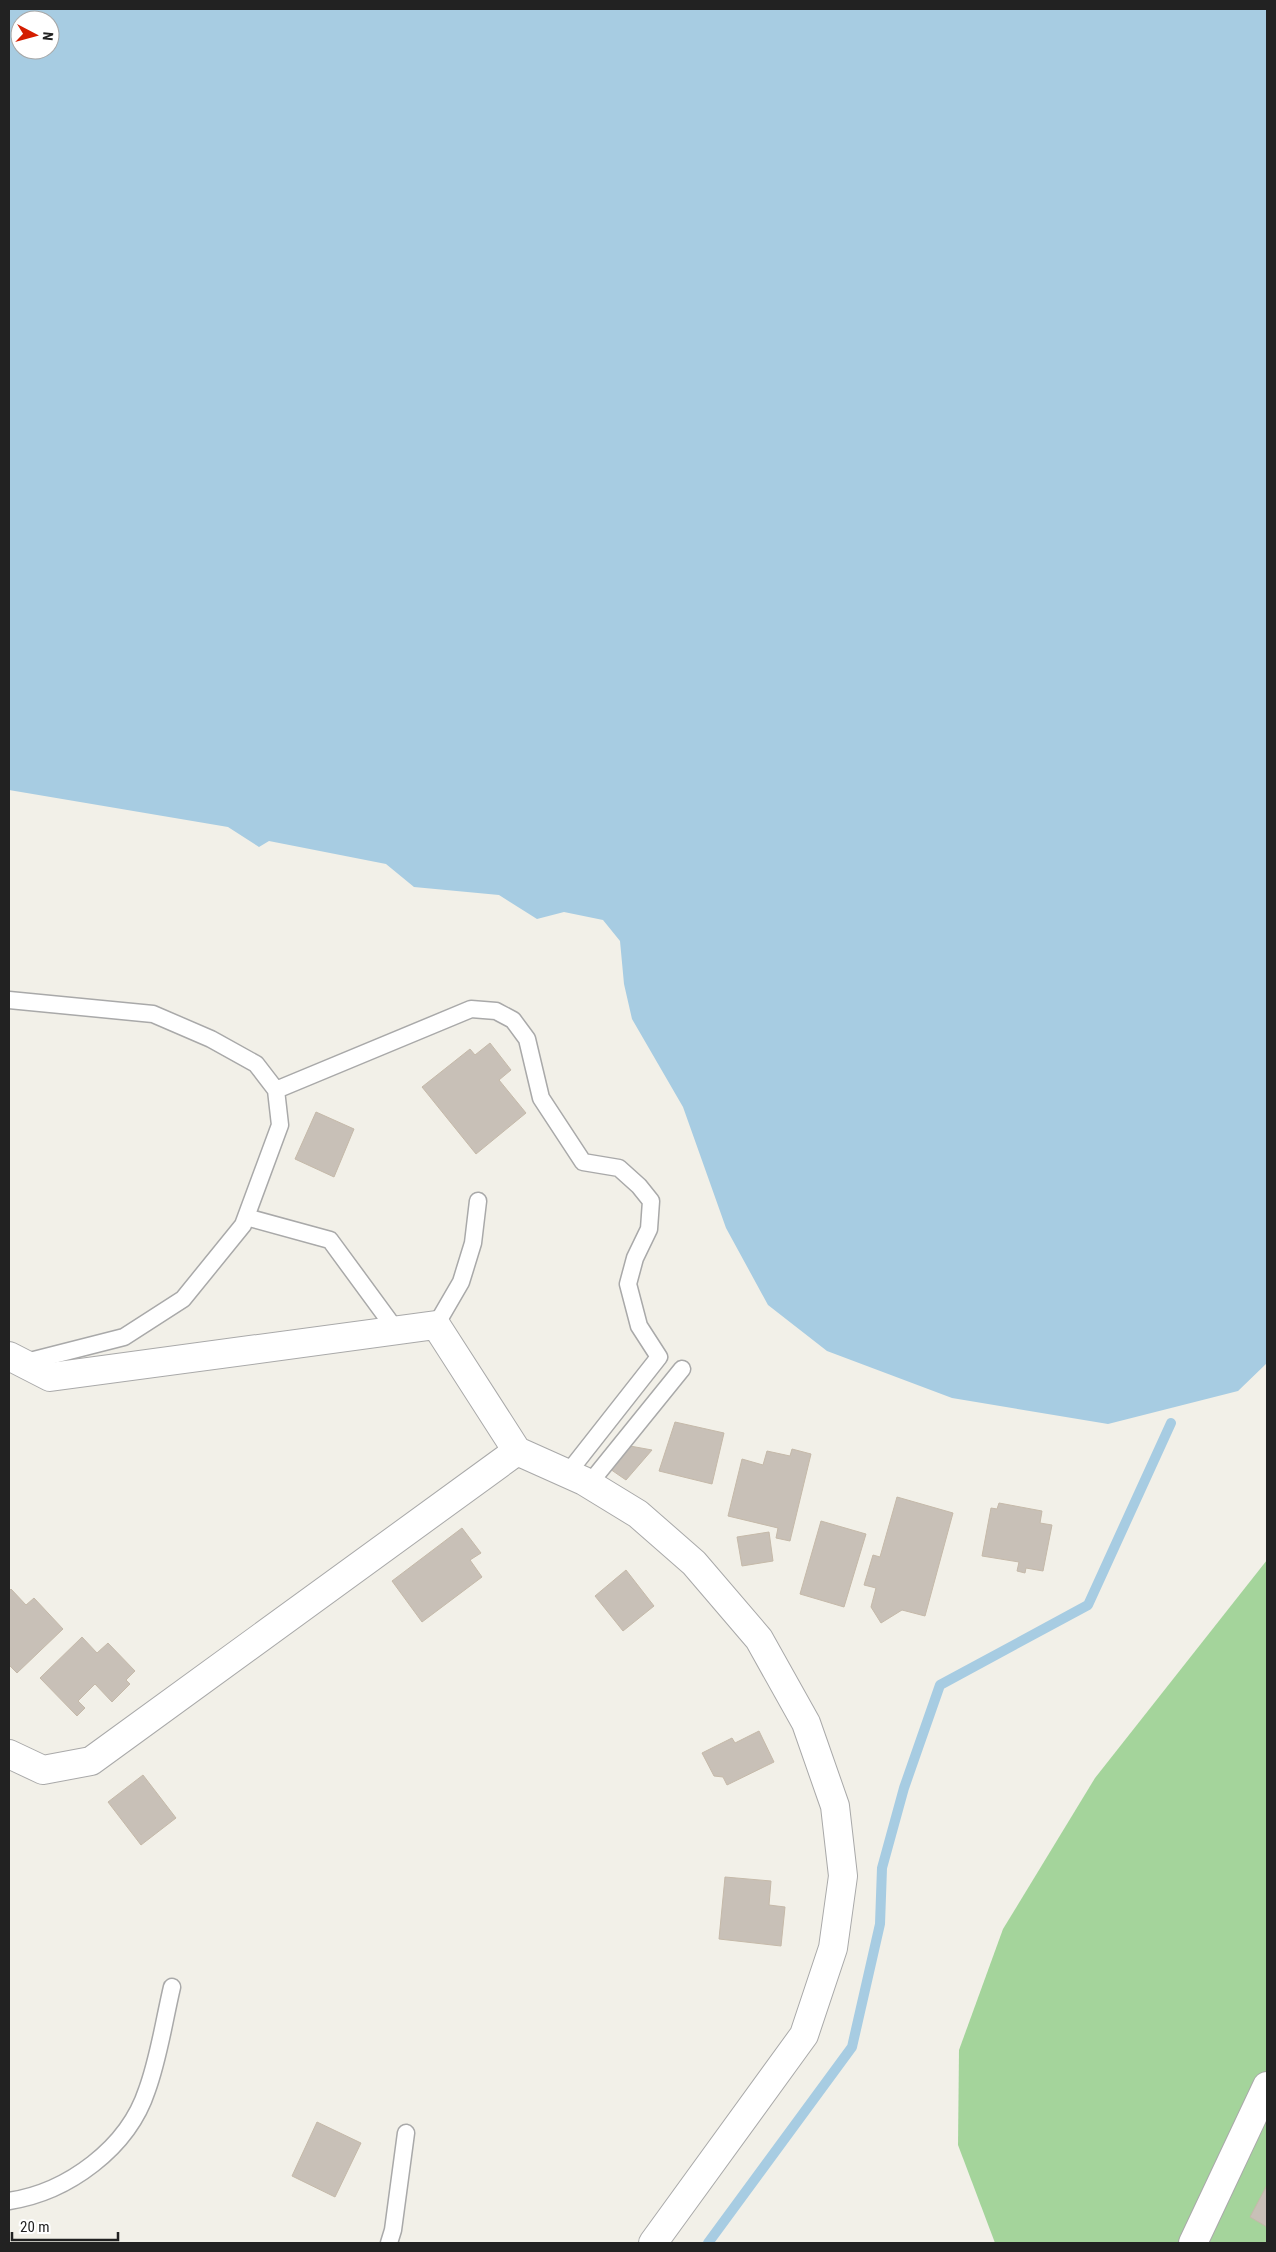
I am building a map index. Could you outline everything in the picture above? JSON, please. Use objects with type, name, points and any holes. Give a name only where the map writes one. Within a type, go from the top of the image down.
[{"type":"street","points":[[15,1360],[50,1377],[436,1325],[517,1451],[578,1479],[638,1514],[694,1563],[759,1638],[806,1724],[835,1806],[843,1876],[833,1948],[804,2035],[653,2243]]},
{"type":"street","points":[[11,1758],[43,1770],[91,1761],[517,1451]]},
{"type":"street","points":[[1193,2243],[1267,2086]]},
{"type":"lane","points":[[9,1000],[153,1014],[211,1039],[256,1064],[276,1090],[280,1125],[243,1225],[183,1299],[124,1337],[15,1360]]},
{"type":"lane","points":[[276,1090],[471,1009],[496,1011],[513,1020],[527,1039],[541,1098],[583,1162],[619,1168],[640,1186],[652,1201],[648,1229],[635,1258],[628,1284],[640,1326],[659,1357],[578,1479]]},
{"type":"lane","points":[[436,1325],[461,1282],[473,1243],[478,1201]]},
{"type":"lane","points":[[246,1217],[330,1240],[396,1330]]},
{"type":"lane","points":[[578,1479],[682,1369]]},
{"type":"lane","points":[[9,2201],[29,2198],[64,2184],[101,2157],[131,2126],[147,2091],[172,1987]]},
{"type":"lane","points":[[389,2243],[393,2230],[406,2133]]},
{"type":"green space","points":[[1267,1560],[1267,2243],[995,2243],[958,2145],[959,2050],[1003,1929],[1095,1778]]},
{"type":"water","points":[[9,9],[1267,9],[1267,1363],[1238,1391],[1108,1424],[952,1398],[827,1351],[768,1305],[726,1228],[683,1107],[632,1019],[624,984],[620,941],[603,920],[564,912],[537,919],[499,895],[414,887],[386,864],[269,841],[259,847],[228,827],[9,790]]},
{"type":"building","points":[[490,1043],[511,1070],[499,1080],[526,1113],[476,1154],[422,1087],[470,1049],[475,1055]]},
{"type":"building","points":[[316,1112],[354,1129],[334,1177],[295,1159]]},
{"type":"building","points":[[675,1422],[724,1433],[712,1484],[659,1471]]},
{"type":"building","points":[[630,1446],[652,1450],[626,1480],[610,1469]]},
{"type":"building","points":[[792,1449],[811,1454],[790,1541],[776,1538],[778,1528],[728,1516],[742,1459],[763,1465],[767,1451],[790,1456]]},
{"type":"building","points":[[897,1497],[953,1513],[925,1616],[902,1610],[881,1623],[871,1607],[876,1588],[864,1585],[873,1555],[880,1557]]},
{"type":"building","points":[[999,1503],[1042,1511],[1040,1523],[1052,1525],[1043,1571],[1026,1568],[1025,1573],[1017,1571],[1019,1562],[982,1556],[991,1508],[997,1509]]},
{"type":"building","points":[[821,1521],[866,1534],[844,1607],[800,1594]]},
{"type":"building","points":[[462,1528],[481,1553],[470,1560],[482,1577],[422,1622],[392,1581]]},
{"type":"building","points":[[769,1532],[773,1561],[742,1566],[737,1537]]},
{"type":"building","points":[[626,1570],[654,1606],[623,1631],[595,1596]]},
{"type":"building","points":[[11,1589],[26,1605],[34,1598],[63,1629],[17,1673],[9,1665],[9,1591]]},
{"type":"building","points":[[82,1637],[97,1653],[108,1643],[135,1671],[126,1680],[130,1684],[112,1702],[95,1684],[78,1701],[85,1708],[77,1716],[40,1678]]},
{"type":"building","points":[[759,1731],[774,1762],[727,1785],[723,1777],[714,1776],[702,1753],[732,1738],[735,1743]]},
{"type":"building","points":[[143,1775],[176,1818],[141,1845],[108,1802]]},
{"type":"building","points":[[725,1877],[771,1881],[769,1905],[785,1907],[781,1946],[719,1939]]},
{"type":"building","points":[[317,2122],[361,2143],[335,2197],[292,2176]]},
{"type":"building","points":[[1267,2185],[1267,2227],[1250,2217]]},
{"type":"waterway","points":[[708,2243],[852,2047],[880,1924],[882,1868],[904,1788],[940,1685],[1088,1605],[1171,1423]]}]
